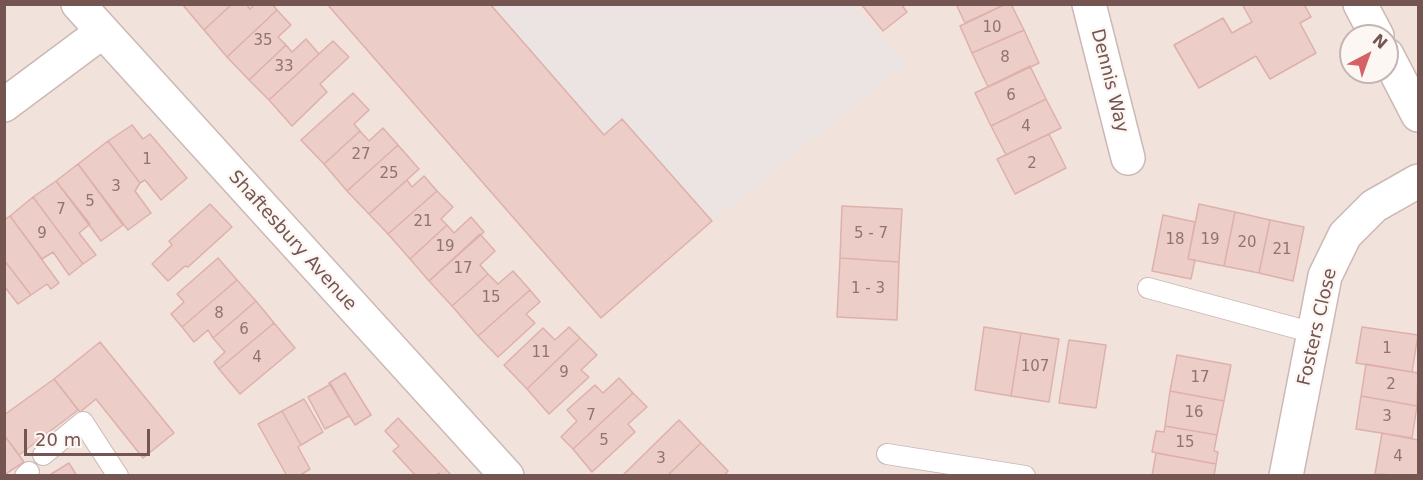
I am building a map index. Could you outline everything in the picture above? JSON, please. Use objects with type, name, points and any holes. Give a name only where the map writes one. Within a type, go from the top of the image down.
[{"type":"street","name":"Shaftesbury Avenue","points":[[78,4],[507,476]]},
{"type":"street","name":"Dennis Way","points":[[1089,4],[1128,158]]},
{"type":"street","points":[[1360,4],[1371,24]]},
{"type":"street","points":[[4,105],[102,32]]},
{"type":"street","points":[[1399,78],[1419,115]]},
{"type":"street","name":"Fosters Close","points":[[1286,476],[1325,276],[1345,236],[1374,206],[1419,181]]},
{"type":"lane","points":[[1148,288],[1314,333]]},
{"type":"lane","points":[[43,455],[83,422],[118,476]]},
{"type":"lane","points":[[887,454],[1025,476]]},
{"type":"shaded area","points":[[5,5],[1418,5],[1418,475],[5,475]]},
{"type":"shaded area","points":[[490,5],[852,5],[906,64],[712,221],[623,120],[604,135]]},
{"type":"building","points":[[182,4],[232,4],[204,30]]},
{"type":"building","points":[[232,4],[246,4],[250,9],[255,4],[272,4],[277,10],[227,57],[204,30]]},
{"type":"building","points":[[327,4],[490,4],[604,135],[622,119],[712,221],[601,318]]},
{"type":"building","points":[[861,4],[901,4],[907,12],[883,31]]},
{"type":"building","points":[[956,4],[1006,4],[965,23]]},
{"type":"building","points":[[1006,4],[1011,4],[1024,30],[972,53],[960,26]]},
{"type":"building","points":[[1242,4],[1304,4],[1311,17],[1300,23],[1316,53],[1270,79],[1256,56],[1199,88],[1174,45],[1223,18],[1232,33],[1252,22]]},
{"type":"building","points":[[277,10],[291,25],[278,37],[286,45],[249,80],[227,57]]},
{"type":"building","points":[[1024,30],[1039,63],[988,87],[972,53]]},
{"type":"building","points":[[306,39],[319,54],[269,100],[249,80],[286,45],[292,52]]},
{"type":"building","points":[[333,41],[349,57],[320,84],[327,92],[292,126],[269,100]]},
{"type":"building","points":[[1030,66],[1046,99],[991,126],[975,93]]},
{"type":"building","points":[[353,93],[369,110],[354,124],[360,131],[324,164],[301,140]]},
{"type":"building","points":[[1046,99],[1061,128],[1006,155],[991,126]]},
{"type":"building","points":[[132,125],[143,139],[150,134],[187,178],[161,200],[145,180],[140,183],[108,141]]},
{"type":"building","points":[[383,128],[398,145],[347,191],[324,164],[360,131],[369,141]]},
{"type":"building","points":[[1049,134],[1066,168],[1015,194],[997,159]]},
{"type":"building","points":[[108,141],[140,183],[135,191],[151,213],[128,230],[78,164]]},
{"type":"building","points":[[398,145],[419,169],[369,214],[347,191]]},
{"type":"building","points":[[78,164],[123,225],[101,241],[56,181]]},
{"type":"building","points":[[424,176],[437,191],[388,234],[369,214],[407,180],[412,187]]},
{"type":"building","points":[[56,181],[90,224],[79,233],[96,255],[83,264],[33,197]]},
{"type":"building","points":[[437,191],[453,207],[441,219],[447,225],[410,259],[388,234]]},
{"type":"building","points":[[33,197],[83,264],[69,275],[53,252],[42,259],[10,216]]},
{"type":"building","points":[[210,204],[232,227],[188,267],[185,266],[168,281],[152,264],[172,245],[169,241]]},
{"type":"building","points":[[1199,204],[1235,212],[1224,266],[1188,259]]},
{"type":"building","points":[[842,206],[902,209],[899,262],[840,258]]},
{"type":"building","points":[[1235,212],[1270,220],[1259,273],[1224,266]]},
{"type":"building","points":[[1163,215],[1195,222],[1188,259],[1195,260],[1191,279],[1152,271]]},
{"type":"building","points":[[10,216],[59,283],[51,289],[47,284],[31,295],[4,260],[4,220]]},
{"type":"building","points":[[471,217],[484,232],[429,281],[410,259],[447,225],[454,233]]},
{"type":"building","points":[[1270,220],[1304,227],[1293,281],[1259,273]]},
{"type":"building","points":[[480,234],[495,251],[480,265],[488,274],[452,306],[429,281]]},
{"type":"building","points":[[218,258],[237,280],[182,327],[171,314],[184,302],[177,294]]},
{"type":"building","points":[[840,258],[899,262],[897,320],[837,317]]},
{"type":"building","points":[[4,260],[31,295],[18,304],[4,286]]},
{"type":"building","points":[[513,271],[530,290],[478,336],[452,306],[488,274],[498,284]]},
{"type":"building","points":[[237,280],[256,301],[213,338],[208,330],[194,342],[182,327]]},
{"type":"building","points":[[530,290],[540,302],[526,314],[535,323],[498,357],[478,336]]},
{"type":"building","points":[[256,301],[274,323],[219,369],[214,362],[225,352],[213,338]]},
{"type":"building","points":[[274,323],[295,348],[240,394],[219,369]]},
{"type":"building","points":[[569,327],[580,338],[527,389],[504,365],[543,328],[555,340]]},
{"type":"building","points":[[984,327],[1021,333],[1011,396],[975,390]]},
{"type":"building","points":[[1362,327],[1418,335],[1412,372],[1356,363]]},
{"type":"building","points":[[1021,333],[1059,339],[1049,402],[1011,396]]},
{"type":"building","points":[[580,338],[597,355],[581,370],[589,377],[549,414],[527,389]]},
{"type":"building","points":[[1069,340],[1106,345],[1096,408],[1059,403]]},
{"type":"building","points":[[100,342],[174,433],[143,458],[96,399],[80,412],[54,379]]},
{"type":"building","points":[[1177,355],[1231,365],[1224,401],[1170,391]]},
{"type":"building","points":[[1366,364],[1418,373],[1417,406],[1361,396]]},
{"type":"building","points":[[345,373],[371,415],[355,425],[329,383]]},
{"type":"building","points":[[619,378],[633,393],[573,449],[561,437],[577,421],[567,410],[595,385],[603,393]]},
{"type":"building","points":[[54,379],[78,410],[19,455],[4,435],[4,415]]},
{"type":"building","points":[[331,384],[349,416],[325,429],[308,397]]},
{"type":"building","points":[[1170,391],[1224,401],[1217,435],[1165,426]]},
{"type":"building","points":[[633,393],[647,407],[628,424],[635,432],[592,472],[573,449]]},
{"type":"building","points":[[1361,396],[1417,406],[1412,438],[1356,429]]},
{"type":"building","points":[[304,399],[323,432],[301,445],[282,411]]},
{"type":"building","points":[[282,411],[301,445],[298,447],[310,469],[299,476],[287,476],[258,424]]},
{"type":"building","points":[[398,418],[452,476],[440,476],[439,473],[435,476],[416,476],[393,451],[399,446],[385,431]]},
{"type":"building","points":[[679,420],[701,443],[667,476],[622,476]]},
{"type":"building","points":[[1165,426],[1217,435],[1214,451],[1218,452],[1216,464],[1152,452],[1156,431],[1164,432]]},
{"type":"building","points":[[1382,433],[1418,440],[1418,476],[1375,474]]},
{"type":"building","points":[[4,435],[24,462],[4,475]]},
{"type":"building","points":[[701,443],[728,471],[724,476],[667,476]]},
{"type":"building","points":[[1156,453],[1216,464],[1214,476],[1152,476]]},
{"type":"building","points":[[69,463],[77,476],[48,476]]}]
